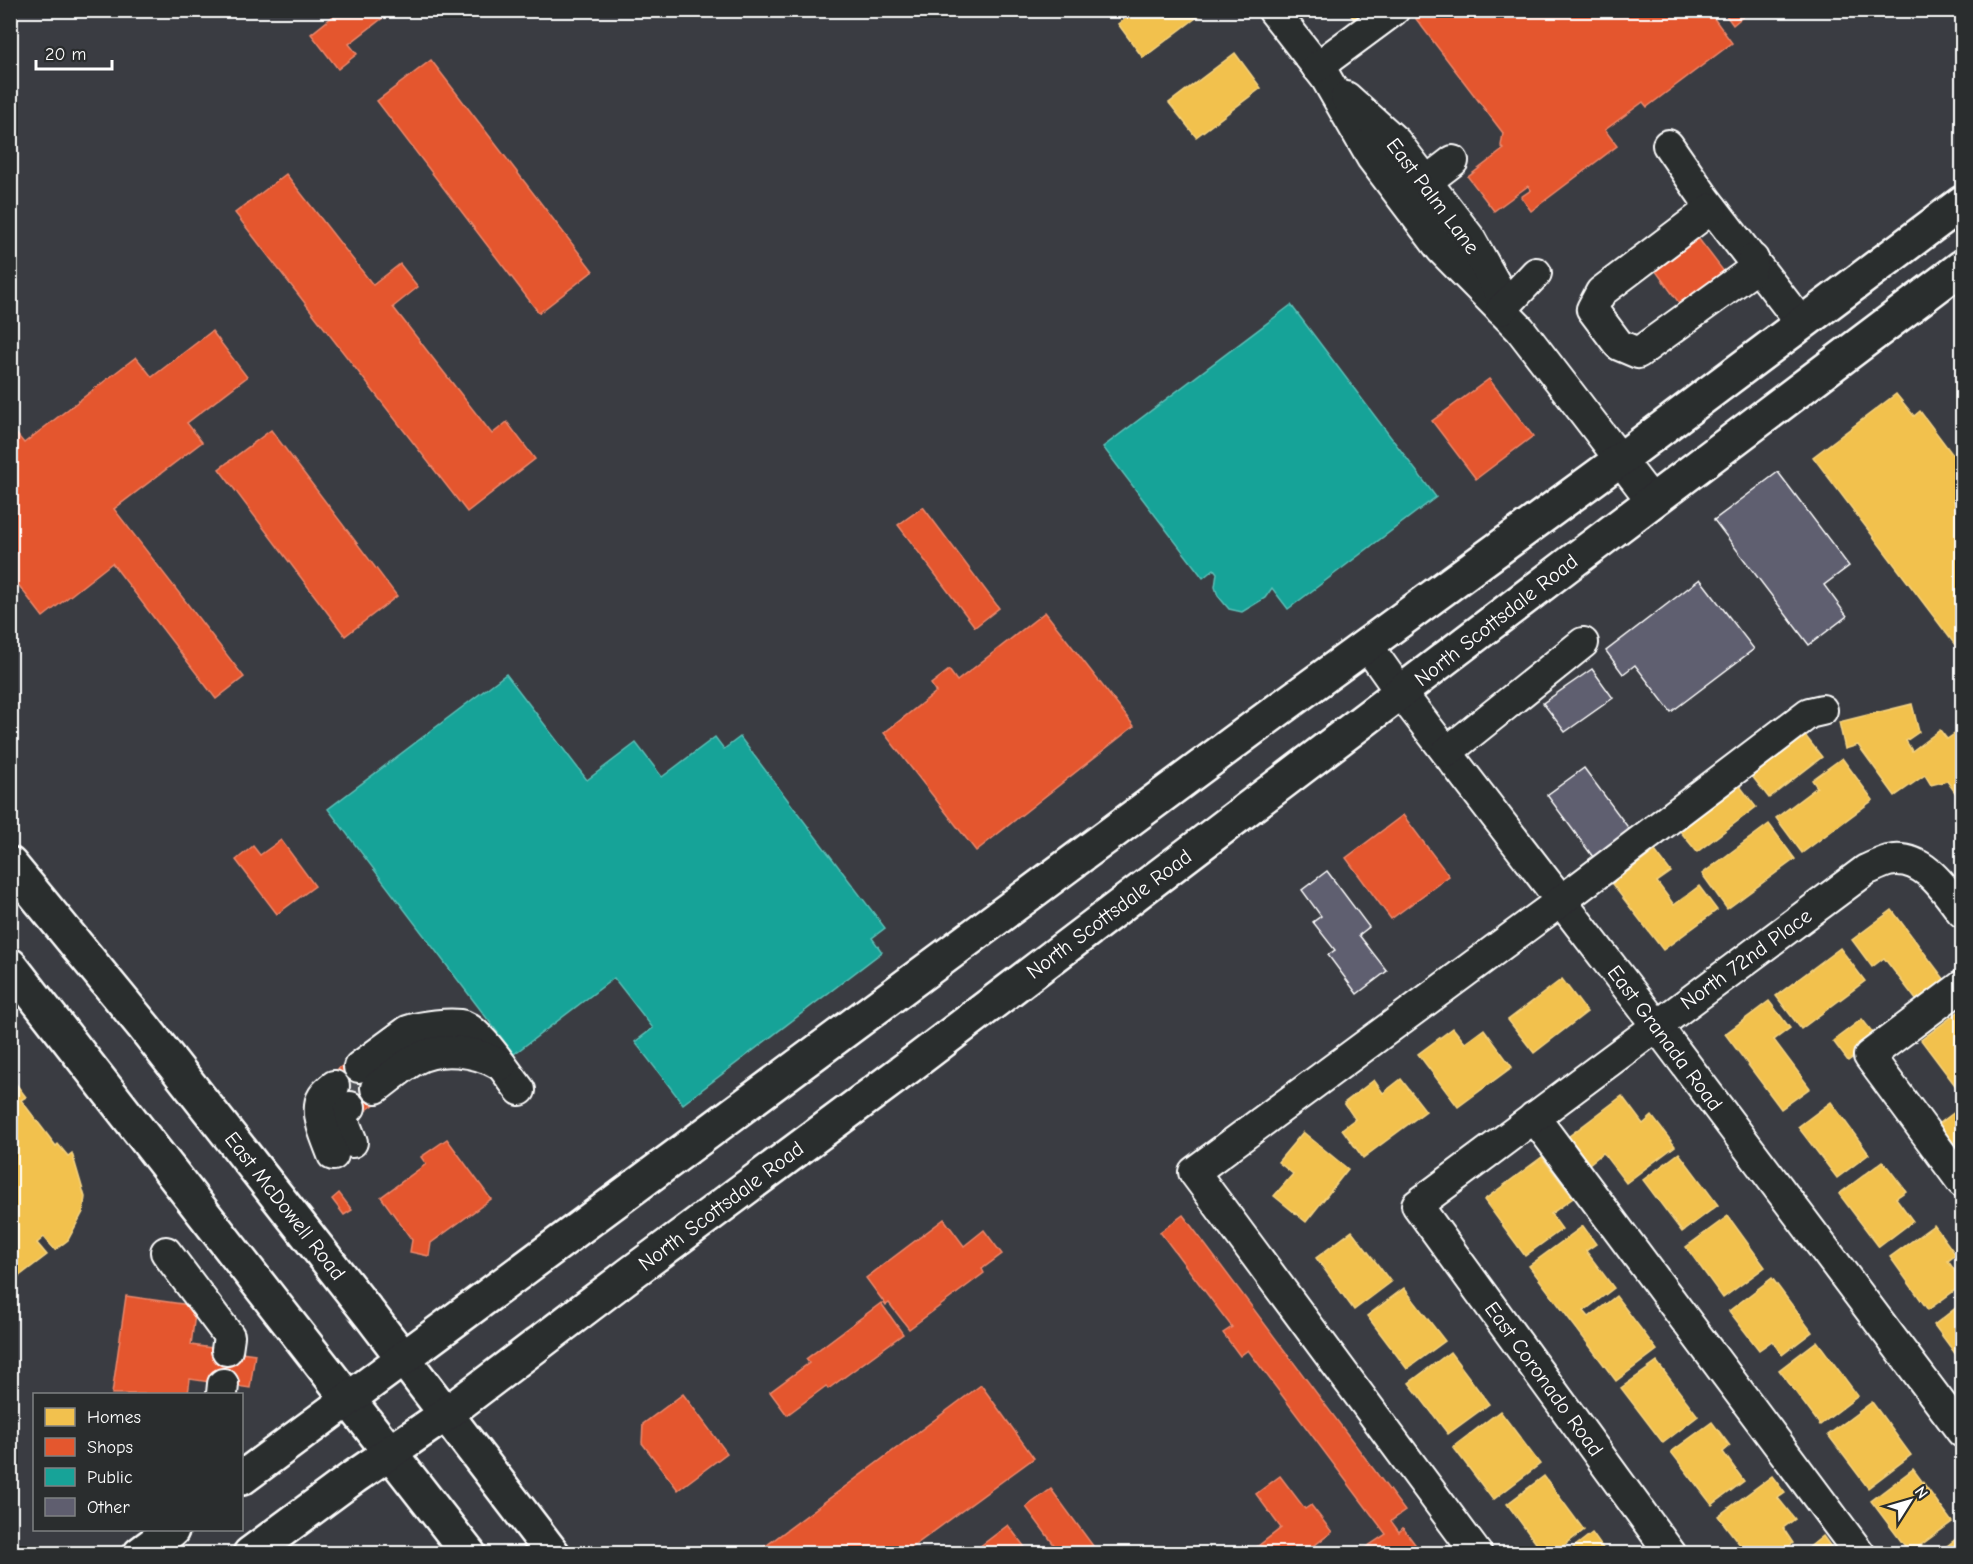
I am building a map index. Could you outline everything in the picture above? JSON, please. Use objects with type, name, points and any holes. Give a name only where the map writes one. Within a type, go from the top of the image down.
[{"type":"main road","points":[[243,1477],[1621,459],[1962,203]]},
{"type":"main road","name":"North Scottsdale Road","points":[[250,1554],[354,1477],[446,1414],[1962,267]]},
{"type":"main road","name":"East McDowell Road","points":[[10,864],[144,1027],[553,1554]]},
{"type":"main road","points":[[10,965],[469,1554]]},
{"type":"main road","points":[[140,1554],[171,1531]]},
{"type":"street","name":"East Palm Lane","points":[[1273,10],[1322,73],[1372,159],[1441,249],[1509,315],[1652,501]]},
{"type":"street","points":[[1322,73],[1394,10]]},
{"type":"street","name":"East Palm Lane","points":[[1322,73],[1396,142],[1469,237],[1509,315]]},
{"type":"street","points":[[1668,145],[1712,208],[1801,323]]},
{"type":"street","points":[[1426,182],[1453,161]]},
{"type":"street","points":[[1712,208],[1600,292],[1592,309],[1620,345],[1638,353],[1750,272],[1753,259]]},
{"type":"street","points":[[1509,315],[1536,273]]},
{"type":"street","points":[[1447,752],[1583,643]]},
{"type":"street","name":"East Granada Road","points":[[1367,645],[1401,693],[1656,1025],[1962,1432]]},
{"type":"street","points":[[1477,1554],[1194,1172],[1561,901],[1809,713],[1822,710]]},
{"type":"street","name":"North 72nd Place","points":[[1417,1205],[1866,870],[1889,860],[1909,861],[1926,870],[1943,886],[1962,912]]},
{"type":"street","points":[[1962,986],[1869,1056],[1962,1182]]},
{"type":"street","points":[[368,1078],[440,1052],[471,1053],[492,1060],[495,1057],[520,1090]]},
{"type":"street","points":[[342,1096],[323,1095],[320,1104],[321,1120],[343,1148]]},
{"type":"street","points":[[1534,1117],[1860,1554]]},
{"type":"street","name":"East Coronado Road","points":[[1417,1205],[1671,1554]]},
{"type":"street","points":[[166,1252],[229,1336],[227,1350]]},
{"type":"building: Homes","points":[[1136,10],[1202,10],[1204,12],[1143,58],[1118,24]]},
{"type":"building: Homes","points":[[1347,10],[1370,10],[1356,22]]},
{"type":"building: Homes","points":[[1235,53],[1261,88],[1196,137],[1169,103]]},
{"type":"building: Homes","points":[[1896,394],[1914,416],[1920,411],[1962,467],[1962,495],[1954,501],[1962,513],[1962,654],[1813,457]]},
{"type":"building: Homes","points":[[1912,704],[1919,732],[1906,741],[1912,751],[1940,730],[1947,739],[1959,731],[1962,736],[1962,802],[1947,781],[1931,785],[1925,775],[1895,796],[1858,745],[1845,749],[1839,722]]},
{"type":"building: Homes","points":[[1804,734],[1822,757],[1769,798],[1752,776]]},
{"type":"building: Homes","points":[[1842,758],[1873,800],[1802,853],[1776,818],[1817,787],[1812,780]]},
{"type":"building: Homes","points":[[1739,785],[1756,807],[1697,852],[1679,830]]},
{"type":"building: Homes","points":[[1769,824],[1795,859],[1727,909],[1702,874]]},
{"type":"building: Homes","points":[[1655,851],[1671,872],[1657,882],[1674,905],[1699,886],[1717,910],[1663,950],[1612,884]]},
{"type":"building: Homes","points":[[1892,910],[1948,984],[1920,1005],[1884,958],[1872,967],[1852,940]]},
{"type":"building: Homes","points":[[1840,948],[1865,981],[1801,1029],[1776,996]]},
{"type":"building: Homes","points":[[1562,979],[1587,1012],[1534,1053],[1508,1020]]},
{"type":"building: Homes","points":[[1769,1001],[1790,1028],[1774,1040],[1810,1088],[1781,1109],[1725,1034]]},
{"type":"building: Homes","points":[[1962,1009],[1962,1092],[1961,1093],[1921,1040]]},
{"type":"building: Homes","points":[[1862,1019],[1878,1039],[1848,1061],[1833,1041]]},
{"type":"building: Homes","points":[[1453,1028],[1465,1043],[1484,1029],[1512,1067],[1458,1107],[1418,1054]]},
{"type":"building: Homes","points":[[10,1076],[26,1097],[21,1100],[56,1146],[58,1144],[68,1156],[72,1153],[85,1197],[83,1212],[68,1240],[55,1250],[44,1237],[37,1243],[47,1255],[10,1283]]},
{"type":"building: Homes","points":[[1401,1079],[1426,1111],[1363,1158],[1342,1129],[1355,1119],[1344,1103],[1374,1080],[1383,1093]]},
{"type":"building: Homes","points":[[1622,1096],[1643,1124],[1652,1116],[1675,1146],[1626,1183],[1603,1153],[1584,1168],[1564,1140]]},
{"type":"building: Homes","points":[[1831,1102],[1869,1154],[1837,1178],[1798,1127]]},
{"type":"building: Homes","points":[[1960,1108],[1962,1111],[1962,1142],[1956,1147],[1939,1124]]},
{"type":"building: Homes","points":[[1303,1132],[1348,1169],[1306,1222],[1274,1196],[1293,1174],[1278,1162]]},
{"type":"building: Homes","points":[[1679,1153],[1718,1205],[1682,1232],[1643,1180]]},
{"type":"building: Homes","points":[[1542,1157],[1573,1198],[1551,1214],[1562,1229],[1525,1256],[1484,1200]]},
{"type":"building: Homes","points":[[1883,1161],[1906,1191],[1896,1198],[1913,1221],[1879,1247],[1839,1194]]},
{"type":"building: Homes","points":[[1728,1216],[1765,1267],[1723,1298],[1686,1247]]},
{"type":"building: Homes","points":[[1934,1225],[1956,1255],[1948,1261],[1962,1281],[1962,1285],[1928,1310],[1890,1257]]},
{"type":"building: Homes","points":[[1583,1226],[1596,1244],[1586,1251],[1614,1288],[1584,1311],[1589,1317],[1616,1296],[1657,1350],[1616,1381],[1529,1266]]},
{"type":"building: Homes","points":[[1352,1231],[1391,1282],[1354,1310],[1316,1258]]},
{"type":"building: Homes","points":[[1772,1278],[1812,1332],[1782,1355],[1772,1341],[1759,1350],[1729,1311]]},
{"type":"building: Homes","points":[[1404,1288],[1445,1341],[1407,1369],[1367,1316]]},
{"type":"building: Homes","points":[[1962,1303],[1962,1363],[1934,1325]]},
{"type":"building: Homes","points":[[1817,1341],[1858,1396],[1820,1425],[1779,1370]]},
{"type":"building: Homes","points":[[1450,1352],[1489,1404],[1448,1434],[1409,1383]]},
{"type":"building: Homes","points":[[1657,1362],[1698,1416],[1663,1443],[1621,1388]]},
{"type":"building: Homes","points":[[1872,1402],[1911,1455],[1868,1488],[1828,1435]]},
{"type":"building: Homes","points":[[1500,1411],[1540,1464],[1493,1500],[1453,1447]]},
{"type":"building: Homes","points":[[1712,1422],[1730,1446],[1723,1452],[1744,1481],[1712,1505],[1671,1452]]},
{"type":"building: Homes","points":[[1913,1469],[1952,1522],[1910,1553],[1871,1501]]},
{"type":"building: Homes","points":[[1544,1476],[1584,1530],[1553,1554],[1544,1554],[1507,1504]]},
{"type":"building: Homes","points":[[1772,1476],[1785,1493],[1778,1498],[1795,1519],[1783,1528],[1793,1543],[1779,1554],[1747,1554],[1718,1516]]},
{"type":"building: Homes","points":[[1592,1533],[1607,1554],[1565,1554]]},
{"type":"building: Homes","points":[[1962,1534],[1962,1554],[1937,1554]]},
{"type":"building: Homes","points":[[1823,1536],[1836,1554],[1801,1554]]},
{"type":"building: Shops","points":[[341,10],[393,10],[349,44],[357,54],[338,69],[311,34]]},
{"type":"building: Shops","points":[[1428,10],[1708,10],[1732,43],[1647,107],[1643,102],[1605,130],[1617,146],[1531,211],[1521,197],[1531,190],[1528,186],[1494,211],[1468,177],[1504,149],[1501,146],[1503,133],[1416,19]]},
{"type":"building: Shops","points":[[1722,10],[1751,10],[1733,25]]},
{"type":"building: Shops","points":[[431,60],[593,271],[539,313],[377,101]]},
{"type":"building: Shops","points":[[286,174],[373,285],[400,264],[418,287],[393,307],[492,434],[507,422],[535,459],[467,512],[235,213]]},
{"type":"building: Shops","points":[[1698,238],[1725,273],[1682,307],[1655,270]]},
{"type":"building: Shops","points":[[212,331],[247,377],[187,423],[202,442],[114,509],[244,677],[216,699],[112,563],[43,617],[10,574],[10,426],[24,443],[136,357],[152,377]]},
{"type":"building: Shops","points":[[1489,379],[1533,436],[1476,479],[1432,421]]},
{"type":"building: Shops","points":[[271,430],[397,596],[345,636],[219,469]]},
{"type":"building: Shops","points":[[923,507],[999,608],[975,627],[898,525]]},
{"type":"building: Shops","points":[[1045,612],[1134,726],[976,851],[884,733],[936,692],[931,684],[949,670],[957,681]]},
{"type":"building: Shops","points":[[1403,815],[1449,876],[1391,919],[1346,858]]},
{"type":"building: Shops","points":[[281,840],[315,886],[277,914],[236,860],[253,846],[260,855]]},
{"type":"building: Shops","points":[[353,1058],[383,1098],[357,1117],[327,1077]]},
{"type":"building: Shops","points":[[447,1139],[491,1199],[431,1243],[429,1256],[410,1252],[412,1240],[381,1197],[426,1164],[421,1157]]},
{"type":"building: Shops","points":[[339,1193],[352,1210],[344,1215],[332,1199]]},
{"type":"building: Shops","points":[[1183,1215],[1405,1511],[1391,1521],[1399,1532],[1403,1528],[1420,1551],[1417,1554],[1356,1554],[1386,1534],[1248,1350],[1240,1356],[1223,1333],[1232,1327],[1160,1232]]},
{"type":"building: Shops","points":[[944,1219],[964,1246],[984,1230],[1002,1254],[982,1269],[984,1273],[909,1329],[889,1303],[886,1305],[866,1278]]},
{"type":"building: Shops","points":[[126,1296],[196,1306],[191,1345],[255,1354],[250,1388],[190,1379],[188,1393],[112,1393]]},
{"type":"building: Shops","points":[[881,1303],[903,1334],[828,1389],[826,1386],[787,1415],[770,1392],[809,1363],[806,1359]]},
{"type":"building: Shops","points":[[981,1385],[1034,1458],[903,1554],[755,1554]]},
{"type":"building: Shops","points":[[683,1394],[727,1453],[678,1490],[642,1443],[643,1424]]},
{"type":"building: Shops","points":[[1280,1476],[1305,1509],[1311,1505],[1332,1532],[1303,1554],[1248,1554],[1281,1528],[1256,1494]]},
{"type":"building: Shops","points":[[1051,1489],[1099,1554],[1061,1554],[1026,1507]]},
{"type":"building: Shops","points":[[1008,1525],[1030,1554],[970,1554]]},
{"type":"building: Public","points":[[1291,305],[1436,497],[1288,609],[1272,588],[1265,598],[1242,612],[1229,609],[1218,596],[1215,587],[1217,573],[1214,569],[1203,578],[1103,447]]},
{"type":"building: Public","points":[[506,674],[587,780],[636,743],[662,777],[715,737],[724,749],[740,737],[885,928],[872,938],[882,952],[683,1104],[635,1042],[653,1028],[614,978],[514,1054],[328,809]]},
{"type":"building: Other","points":[[1778,472],[1849,566],[1824,585],[1847,616],[1809,645],[1714,520]]},
{"type":"building: Other","points":[[1700,579],[1754,649],[1671,712],[1635,665],[1623,674],[1606,651]]},
{"type":"building: Other","points":[[1592,669],[1613,698],[1565,732],[1543,703]]},
{"type":"building: Other","points":[[1584,768],[1630,830],[1593,857],[1547,795]]},
{"type":"building: Other","points":[[1327,871],[1369,927],[1359,935],[1387,971],[1357,994],[1328,955],[1335,950],[1313,922],[1321,916],[1302,890]]},
{"type":"tunnel","points":[[342,1096],[368,1078]]}]
